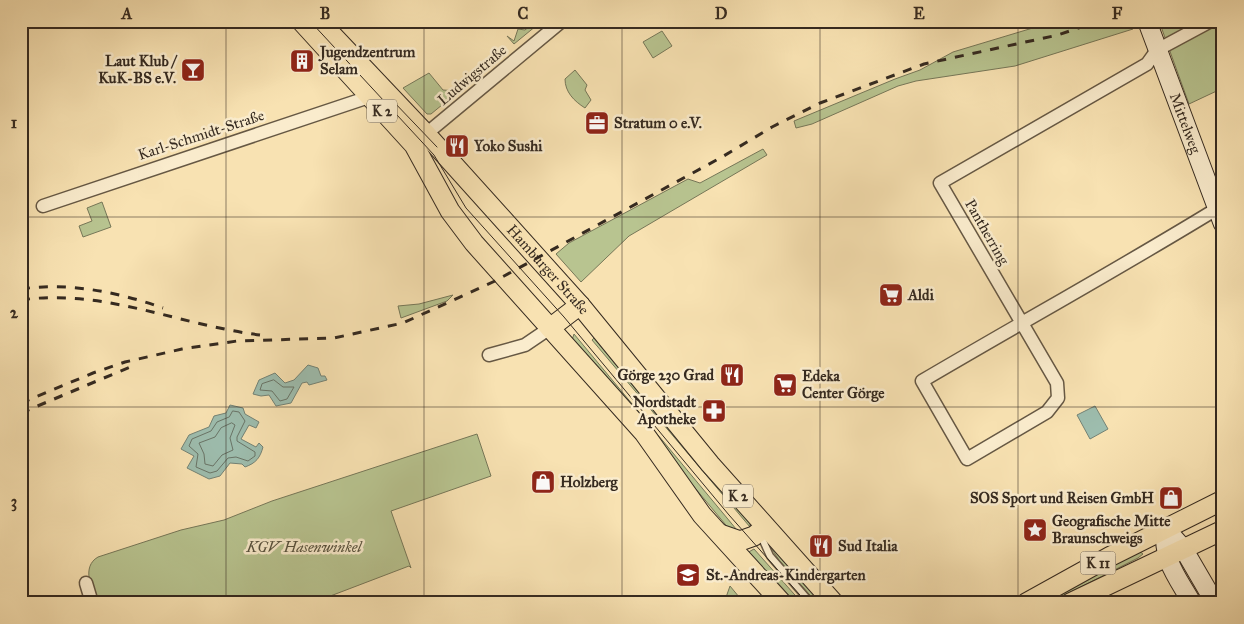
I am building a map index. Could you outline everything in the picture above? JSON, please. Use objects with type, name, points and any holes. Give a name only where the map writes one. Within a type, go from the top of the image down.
[{"type":"main road","name":"K 2","points":[[301,21],[414,145],[450,211],[474,243],[644,433],[680,486],[782,603]]},
{"type":"main road","name":"Hamburger Straße","points":[[319,21],[426,134],[580,305],[710,464],[751,511],[762,529],[834,603]]},
{"type":"main road","points":[[550,328],[580,305]]},
{"type":"main road","name":"K 11","points":[[1026,603],[1166,528],[1223,500]]},
{"type":"main road","points":[[719,533],[740,541],[762,529]]},
{"type":"main road","name":"K 11","points":[[1070,603],[1223,530]]},
{"type":"street","name":"Ludwigstraße","points":[[426,134],[562,21]]},
{"type":"street","name":"Mittelweg","points":[[1147,21],[1221,212]]},
{"type":"street","points":[[1157,50],[1211,21]]},
{"type":"street","name":"Pantherring","points":[[1021,323],[940,183],[1147,64],[1157,50]]},
{"type":"street","name":"Karl-Schmidt-Straße","points":[[43,206],[369,97]]},
{"type":"street","points":[[1021,323],[1057,383],[1058,398],[1047,412],[967,458],[922,381],[1021,323],[1221,212]]},
{"type":"street","points":[[489,355],[525,345],[550,328]]},
{"type":"street","points":[[1166,528],[1192,603]]},
{"type":"street","points":[[1174,552],[1215,603]]},
{"type":"street","points":[[86,583],[92,603]]},
{"type":"lane","points":[[762,529],[770,556],[811,603]]},
{"type":"green space","points":[[536,21],[542,21],[514,44],[507,36],[514,41],[518,29],[525,30]]},
{"type":"green space","points":[[1056,21],[1131,21],[1133,29],[1015,66],[916,81],[898,86],[812,124],[796,128],[794,121],[920,70],[953,52]]},
{"type":"green space","points":[[1159,21],[1223,21],[1223,88],[1189,104]]},
{"type":"green space","points":[[662,31],[672,46],[653,58],[643,42]]},
{"type":"green space","points":[[575,70],[587,85],[585,90],[591,100],[585,108],[571,96],[565,84],[565,79]]},
{"type":"green space","points":[[429,73],[443,90],[459,91],[431,114],[427,114],[403,88]]},
{"type":"green space","points":[[763,149],[767,155],[629,236],[581,282],[556,254],[569,243],[688,179],[700,183]]},
{"type":"green space","points":[[102,202],[111,227],[83,237],[79,226],[92,221],[87,208]]},
{"type":"green space","points":[[453,295],[447,301],[401,318],[398,306],[419,304]]},
{"type":"green space","points":[[574,334],[741,535],[730,530],[572,340]]},
{"type":"green space","points":[[594,338],[706,471],[750,519],[750,527],[592,340]]},
{"type":"green space","name":"KGV Hasenwinkel","points":[[477,434],[491,476],[391,511],[411,568],[409,566],[312,603],[96,603],[90,584],[89,572],[93,561],[98,557],[181,530],[224,520],[272,501]]},
{"type":"green space","points":[[765,539],[825,603],[817,603],[779,560]]},
{"type":"green space","points":[[754,549],[802,603],[796,603],[767,571],[761,570],[745,554]]},
{"type":"green space","points":[[1139,551],[1143,554],[1138,558],[1049,603],[1041,603]]},
{"type":"green space","points":[[730,586],[744,603],[724,603]]},
{"type":"water","points":[[308,365],[318,368],[321,376],[325,376],[327,380],[309,385],[307,382],[302,383],[291,403],[276,406],[269,395],[253,394],[259,380],[275,373],[285,383],[294,380]]},
{"type":"water","points":[[230,405],[243,408],[245,414],[259,422],[256,428],[249,425],[241,439],[256,447],[259,443],[263,447],[259,457],[252,464],[245,467],[242,464],[230,463],[220,476],[209,479],[187,468],[194,456],[181,449],[189,435],[209,427],[214,416],[226,413]]},
{"type":"water","points":[[1095,406],[1108,429],[1090,439],[1077,415]]},
{"type":"tram line","points":[[310,21],[434,155],[466,208],[564,317],[729,515],[807,603]]},
{"type":"tram line","points":[[392,100],[437,147]]},
{"type":"railway","points":[[21,403],[93,373],[125,362],[182,349],[237,341],[334,338],[403,323],[495,281],[722,157],[772,127],[820,103],[924,64],[1058,35],[1099,21]]},
{"type":"railway","points":[[21,289],[57,287],[93,290],[128,297],[163,308]]},
{"type":"railway","points":[[21,300],[51,298],[82,299],[111,303],[200,324],[260,335]]},
{"type":"railway","points":[[21,413],[130,367]]},
{"type":"place","name":"Jugendzentrum Selam","points":[[302,61]]},
{"type":"place","name":"Laut Klub / KuK-BS e.V.","points":[[193,70]]},
{"type":"place","name":"Stratum 0 e.V.","points":[[597,123]]},
{"type":"place","name":"Yoko Sushi","points":[[457,146]]},
{"type":"place","name":"Aldi","points":[[891,295]]},
{"type":"place","name":"Görge 230 Grad","points":[[732,375]]},
{"type":"place","name":"Edeka Center Görge","points":[[785,385]]},
{"type":"place","name":"Nordstadt Apotheke","points":[[714,411]]},
{"type":"place","name":"Holzberg","points":[[543,482]]},
{"type":"place","name":"SOS Sport und Reisen GmbH","points":[[1171,498]]},
{"type":"place","name":"Geografische Mitte Braunschweigs","points":[[1035,530]]},
{"type":"place","name":"Sud Italia","points":[[821,546]]},
{"type":"place","name":"St.-Andreas-Kindergarten","points":[[688,575]]}]
